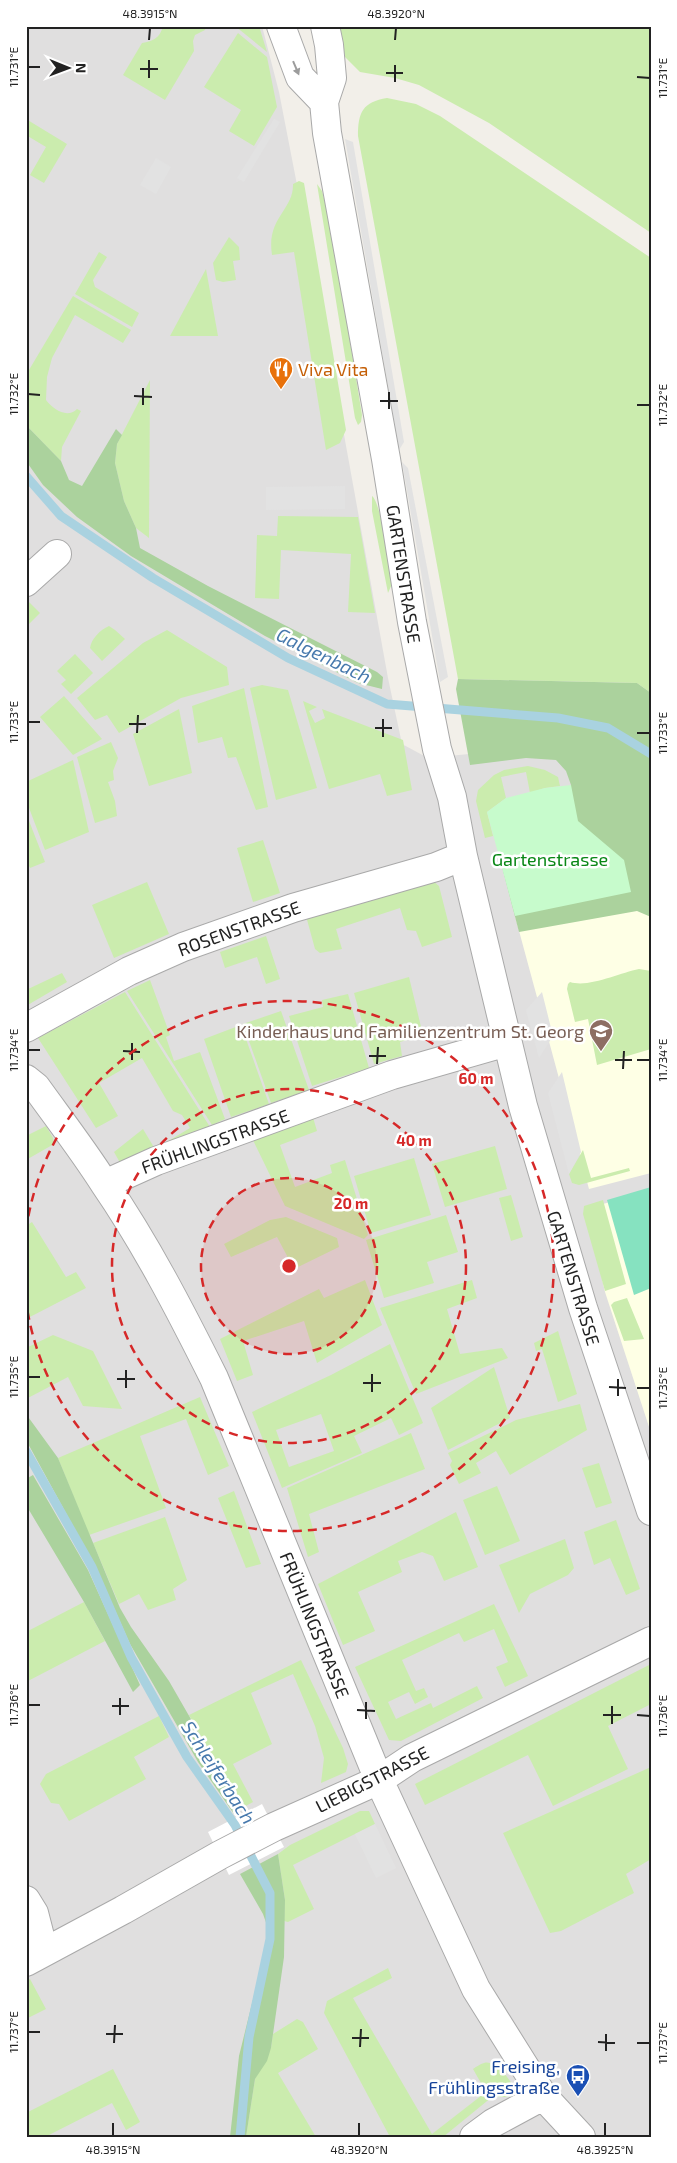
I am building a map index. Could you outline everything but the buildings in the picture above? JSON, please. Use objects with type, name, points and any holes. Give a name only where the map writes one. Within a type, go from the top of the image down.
[{"type":"street","points":[[281,26],[300,78],[324,102]]},
{"type":"street","name":"GARTENSTRASSE","points":[[325,26],[332,78],[324,102],[331,158],[386,459],[423,683],[437,750],[452,796],[463,856],[523,1106],[564,1248],[651,1510]]},
{"type":"street","points":[[26,582],[57,554]]},
{"type":"street","name":"ROSENSTRASSE","points":[[26,1028],[129,971],[183,948],[293,908],[436,867],[463,856]]},
{"type":"street","name":"FRÜHLINGSTRASSE","points":[[105,1184],[156,1161],[392,1075],[507,1042]]},
{"type":"street","name":"FRÜHLINGSTRASSE","points":[[26,1079],[36,1087],[105,1184],[162,1279],[214,1378],[379,1780],[476,1989],[543,2096],[581,2137]]},
{"type":"street","name":"LIEBIGSTRASSE","points":[[26,1900],[34,1914],[35,1957],[274,1827],[379,1780],[412,1758],[651,1641]]},
{"type":"street","points":[[474,2137],[493,2123],[543,2096]]},
{"type":"shaded area","points":[[26,26],[262,26],[279,92],[324,324],[388,678],[402,744],[428,758],[635,738],[651,748],[651,2137],[26,2137]]},
{"type":"shaded area","points":[[274,119],[280,122],[244,182],[237,178]]},
{"type":"shaded area","points":[[345,139],[353,142],[404,442],[399,450]]},
{"type":"shaded area","points":[[156,158],[171,167],[156,194],[140,185]]},
{"type":"shaded area","points":[[402,462],[408,468],[448,677],[440,682]]},
{"type":"shaded area","points":[[345,486],[345,509],[266,510],[266,487]]},
{"type":"shaded area","name":"Kinderhaus und Familienzentrum St. Georg","points":[[651,904],[651,1173],[589,1189],[515,916]]},
{"type":"shaded area","points":[[542,992],[553,1036],[539,1058],[526,1010]]},
{"type":"shaded area","points":[[562,1072],[581,1152],[569,1174],[548,1093]]},
{"type":"shaded area","points":[[651,1190],[651,1433],[605,1292],[586,1209]]},
{"type":"shaded area","points":[[375,1824],[396,1868],[376,1878],[355,1834]]},
{"type":"green space","points":[[163,26],[206,26],[205,30],[195,35],[193,41],[194,51],[165,100],[123,75],[142,43],[156,38]]},
{"type":"green space","points":[[235,26],[259,26],[267,52]]},
{"type":"green space","points":[[338,26],[651,26],[651,233],[489,123],[419,85],[395,78],[360,72],[345,57]]},
{"type":"green space","points":[[238,33],[267,57],[277,107],[254,146],[229,131],[241,110],[204,87]]},
{"type":"green space","points":[[387,98],[416,104],[440,116],[651,258],[651,693],[637,683],[458,679],[358,136],[359,120],[363,110],[372,102]]},
{"type":"green space","points":[[26,119],[67,144],[44,183],[30,175],[46,147],[26,135]]},
{"type":"green space","points":[[299,181],[304,183],[346,430],[340,443],[326,450],[294,252],[272,255],[271,242],[276,223],[289,201],[293,184]]},
{"type":"green space","points":[[317,184],[322,191],[331,225],[362,415],[361,422],[358,425],[355,418]]},
{"type":"green space","points":[[229,237],[239,247],[240,260],[233,261],[236,280],[223,282],[216,280],[213,263]]},
{"type":"green space","points":[[99,252],[107,257],[93,280],[95,287],[139,313],[132,327],[75,294]]},
{"type":"green space","points":[[206,269],[218,336],[170,336]]},
{"type":"green space","points":[[73,296],[131,330],[123,343],[75,315],[52,358],[47,377],[46,400],[60,412],[69,413],[77,409],[81,411],[62,447],[61,461],[26,425],[26,375]]},
{"type":"green space","points":[[150,380],[149,538],[136,528],[124,501],[115,463],[117,444]]},
{"type":"green space","points":[[26,425],[61,461],[69,480],[82,486],[116,429],[122,435],[117,444],[115,463],[124,501],[136,528],[140,548],[208,586],[377,672],[383,677],[382,689],[358,683],[265,636],[131,556],[77,517],[43,485],[26,461]]},
{"type":"green space","points":[[372,496],[376,501],[379,511],[387,551],[392,584],[388,593],[372,511]]},
{"type":"green space","points":[[278,516],[358,517],[375,613],[348,612],[351,554],[281,550],[279,599],[255,598],[257,535],[277,536]]},
{"type":"green space","points":[[26,599],[40,613],[26,627]]},
{"type":"green space","points":[[109,626],[125,639],[102,661],[90,648],[96,635]]},
{"type":"green space","points":[[167,630],[227,667],[229,685],[181,698],[119,733],[107,715],[95,720],[77,698],[143,643]]},
{"type":"green space","points":[[75,654],[93,673],[71,694],[61,684],[66,680],[57,671]]},
{"type":"green space","points":[[458,679],[637,683],[651,693],[651,917],[637,911],[519,932],[500,859],[571,785],[566,771],[556,760],[526,758],[470,765],[456,689]]},
{"type":"green space","points":[[262,685],[288,690],[317,788],[276,800],[250,688]]},
{"type":"green space","points":[[244,688],[268,807],[256,810],[236,757],[228,758],[222,737],[198,743],[192,706]]},
{"type":"green space","points":[[64,696],[102,739],[73,755],[40,717]]},
{"type":"green space","points":[[303,701],[317,707],[309,711],[315,723],[325,718],[322,709],[403,740],[412,790],[387,796],[380,774],[329,789]]},
{"type":"green space","points":[[179,709],[192,773],[149,786],[133,734]]},
{"type":"green space","points":[[111,742],[118,758],[113,771],[114,780],[108,782],[115,801],[117,816],[95,823],[77,757]]},
{"type":"green space","points":[[73,760],[89,832],[45,850],[26,800],[26,782]]},
{"type":"green space","points":[[528,766],[545,770],[558,777],[560,786],[530,793],[526,772],[501,777],[506,798],[487,812],[493,836],[485,838],[476,801],[478,790],[494,775],[504,770]]},
{"type":"green space","name":"Gartenstrasse","points":[[571,785],[578,821],[624,860],[631,892],[515,916],[487,812],[506,798],[545,788]]},
{"type":"green space","points":[[26,813],[45,862],[30,868],[26,859]]},
{"type":"green space","points":[[263,840],[280,893],[253,902],[237,848]]},
{"type":"green space","points":[[433,881],[439,886],[452,937],[422,947],[416,931],[407,930],[400,908],[336,929],[342,949],[320,953],[315,949],[306,916]]},
{"type":"green space","points":[[147,882],[169,934],[114,958],[92,905]]},
{"type":"green space","points":[[266,936],[280,979],[266,984],[257,957],[225,968],[220,952]]},
{"type":"green space","points":[[639,969],[651,971],[651,1049],[597,1065],[588,1019],[575,1022],[567,989],[568,984],[570,982],[595,982]]},
{"type":"green space","points":[[62,973],[67,982],[26,1006],[26,990]]},
{"type":"green space","points":[[409,977],[423,1035],[400,1042],[402,1056],[374,1064],[354,993]]},
{"type":"green space","points":[[150,980],[170,1035],[166,1037],[174,1061],[200,1052],[225,1119],[212,1125],[127,991]]},
{"type":"green space","points":[[125,992],[210,1127],[123,1168],[114,1152],[143,1129],[155,1149],[190,1128],[182,1115],[173,1111],[142,1058],[99,1083],[118,1116],[96,1128],[38,1038]]},
{"type":"green space","points":[[348,994],[369,1068],[312,1086],[289,1016],[323,1007],[322,1000]]},
{"type":"green space","points":[[281,1011],[309,1090],[271,1103],[243,1024]]},
{"type":"green space","points":[[241,1025],[269,1104],[231,1117],[204,1039]]},
{"type":"green space","points":[[312,1114],[317,1131],[280,1145],[295,1187],[332,1173],[330,1165],[345,1160],[368,1235],[364,1239],[285,1206],[251,1136]]},
{"type":"green space","points":[[46,1126],[53,1138],[54,1144],[26,1160],[26,1136]]},
{"type":"green space","points":[[495,1146],[507,1189],[445,1207],[432,1164]]},
{"type":"green space","points":[[583,1150],[591,1178],[629,1168],[630,1171],[579,1185],[572,1183],[569,1174]]},
{"type":"green space","points":[[414,1158],[431,1215],[371,1233],[354,1176]]},
{"type":"green space","points":[[651,1187],[651,1288],[634,1295],[607,1200]]},
{"type":"green space","points":[[511,1195],[523,1237],[511,1241],[499,1198]]},
{"type":"green space","points":[[603,1200],[626,1284],[605,1291],[583,1214],[584,1206]]},
{"type":"green space","points":[[446,1215],[458,1252],[427,1262],[434,1283],[384,1298],[366,1240]]},
{"type":"green space","points":[[286,1217],[337,1238],[339,1247],[294,1269],[277,1237],[231,1257],[224,1244],[270,1220]]},
{"type":"green space","points":[[32,1222],[66,1277],[76,1272],[86,1288],[26,1319],[26,1226]]},
{"type":"green space","points":[[365,1280],[382,1325],[317,1363],[304,1321],[243,1341],[253,1375],[237,1381],[220,1339],[319,1289],[324,1298]]},
{"type":"green space","points":[[472,1280],[477,1298],[447,1309],[460,1354],[502,1348],[508,1358],[416,1394],[380,1308]]},
{"type":"green space","points":[[627,1298],[644,1339],[624,1341],[611,1305],[614,1302]]},
{"type":"green space","points":[[558,1331],[577,1394],[558,1402],[542,1349],[536,1351],[534,1343]]},
{"type":"green space","points":[[53,1335],[93,1351],[122,1409],[83,1406],[68,1377],[26,1399],[26,1348]]},
{"type":"green space","points":[[390,1344],[423,1423],[399,1435],[391,1418],[354,1436],[362,1453],[282,1488],[252,1412],[331,1375]],"holes":[[[321,1414],[334,1451],[289,1467],[276,1430]]]},
{"type":"green space","points":[[494,1367],[510,1418],[448,1450],[431,1408]]},
{"type":"green space","points":[[200,1397],[229,1466],[208,1475],[186,1419],[140,1436],[166,1508],[89,1535],[58,1458]]},
{"type":"green space","points":[[580,1404],[587,1430],[510,1475],[496,1451],[476,1463],[481,1473],[459,1484],[450,1465],[452,1461],[448,1453],[516,1420]]},
{"type":"green space","points":[[26,1414],[58,1458],[120,1608],[169,1681],[242,1808],[234,1814],[198,1762],[130,1644],[97,1570],[26,1440]]},
{"type":"green space","points":[[411,1433],[425,1469],[309,1514],[319,1552],[308,1557],[287,1488]]},
{"type":"green space","points":[[599,1463],[612,1503],[596,1508],[582,1468]]},
{"type":"green space","points":[[33,1475],[88,1570],[140,1685],[133,1692],[84,1602],[26,1505],[26,1479]]},
{"type":"green space","points":[[497,1486],[520,1541],[485,1555],[463,1500]]},
{"type":"green space","points":[[234,1491],[261,1564],[246,1568],[218,1498]]},
{"type":"green space","points":[[456,1512],[478,1567],[444,1581],[433,1556],[422,1552],[398,1561],[402,1572],[358,1592],[375,1631],[343,1645],[318,1584]]},
{"type":"green space","points":[[165,1517],[187,1580],[173,1589],[176,1600],[148,1610],[139,1594],[119,1604],[93,1543]]},
{"type":"green space","points":[[616,1520],[640,1589],[626,1595],[610,1558],[594,1565],[584,1532]]},
{"type":"green space","points":[[565,1539],[574,1568],[568,1575],[530,1594],[519,1613],[499,1565]]},
{"type":"green space","points":[[84,1602],[105,1641],[26,1682],[26,1632]]},
{"type":"green space","points":[[494,1604],[528,1676],[505,1687],[496,1667],[508,1662],[494,1629],[464,1642],[459,1633],[402,1660],[416,1691],[424,1688],[428,1697],[415,1704],[409,1692],[388,1702],[396,1719],[431,1703],[433,1708],[477,1686],[483,1698],[401,1741],[389,1740],[355,1667]]},
{"type":"green space","points":[[301,1660],[343,1748],[348,1764],[346,1772],[321,1783],[324,1758],[315,1726],[293,1674],[251,1693],[272,1744],[233,1764],[253,1802],[242,1808],[189,1715]]},
{"type":"green space","points":[[651,1664],[651,1704],[608,1726],[628,1769],[553,1806],[528,1755],[425,1805],[415,1784]]},
{"type":"green space","points":[[159,1716],[169,1737],[134,1757],[146,1779],[69,1821],[59,1804],[51,1803],[40,1784],[46,1774]]},
{"type":"green space","points":[[651,1767],[651,1859],[626,1874],[634,1893],[561,1931],[550,1933],[503,1833]]},
{"type":"green space","points":[[360,1811],[369,1811],[375,1824],[293,1865],[314,1909],[288,1922],[284,1921],[285,1900],[278,1854],[290,1845]]},
{"type":"green space","points":[[278,1854],[285,1900],[284,1957],[271,2048],[267,2061],[255,2079],[246,2137],[230,2137],[239,2056],[265,1951],[268,1928],[263,1914],[240,1874]]},
{"type":"green space","points":[[388,1968],[392,1978],[353,1998],[432,2134],[486,2092],[473,2069],[480,2065],[484,2063],[494,2064],[503,2072],[514,2088],[515,2092],[507,2097],[492,2097],[443,2137],[390,2137],[324,2013],[327,2001]]},
{"type":"green space","points":[[30,1979],[46,2009],[26,2019],[26,1981]]},
{"type":"green space","points":[[297,2019],[303,2022],[318,2049],[278,2073],[316,2137],[246,2137],[255,2079],[271,2048],[273,2034]]},
{"type":"green space","points":[[113,2069],[140,2122],[126,2130],[112,2103],[45,2137],[26,2137],[26,2113]]},
{"type":"pier","points":[[262,1804],[284,1847],[229,1875],[208,1832]]},
{"type":"waterway","name":"Galgenbach","points":[[26,476],[61,516],[153,578],[288,658],[387,704],[558,718],[608,728],[651,754]]},
{"type":"waterway","name":"Schleiferbach","points":[[26,1451],[92,1567],[131,1657],[187,1757],[235,1825],[270,1893],[270,1939],[249,2037],[240,2137]]},
{"type":"place","name":"Viva Vita","points":[[281,390]]},
{"type":"place","name":"Kinderhaus und Familienzentrum St. Georg","points":[[601,1052]]},
{"type":"place","name":"Freising, Frühlingsstraße","points":[[578,2097]]}]
